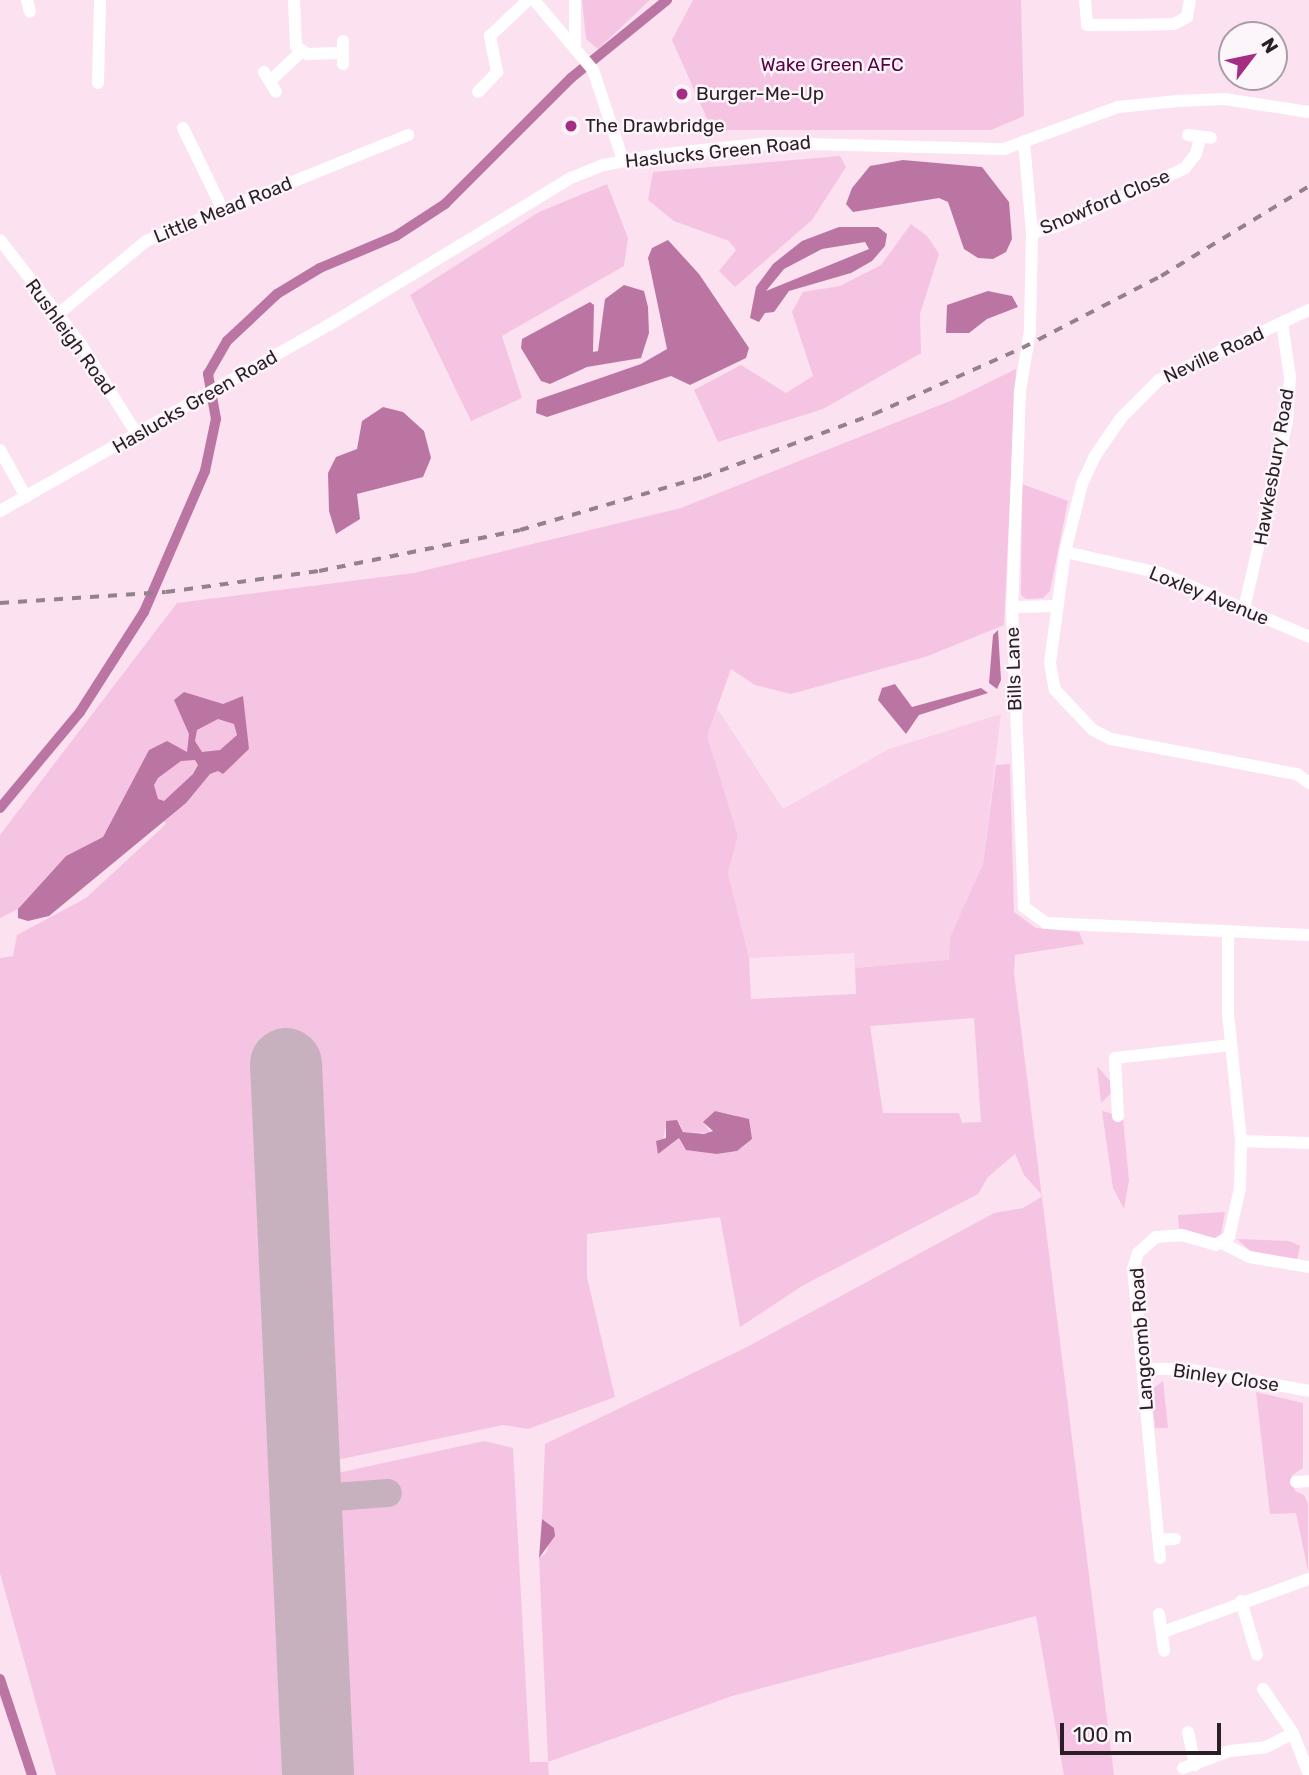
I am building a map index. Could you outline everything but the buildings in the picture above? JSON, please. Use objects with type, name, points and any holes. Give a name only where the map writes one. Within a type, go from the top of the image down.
[{"type":"street","points":[[98,83],[100,0]]},
{"type":"street","points":[[294,0],[293,36],[301,52]]},
{"type":"street","points":[[478,92],[497,72],[490,36],[528,0]]},
{"type":"street","points":[[534,0],[575,44],[589,64],[623,160]]},
{"type":"street","points":[[575,0],[575,44]]},
{"type":"street","points":[[1085,0],[1087,25],[1130,25],[1174,24],[1187,17],[1190,0]]},
{"type":"street","points":[[270,82],[301,52],[343,53]]},
{"type":"street","name":"Haslucks Green Road","points":[[0,511],[138,436],[571,178],[623,160],[770,143],[883,142],[969,151],[1004,149],[1118,107],[1166,103],[1224,99],[1309,112]]},
{"type":"street","points":[[183,128],[223,210]]},
{"type":"street","name":"Little Mead Road","points":[[57,316],[146,241],[408,135]]},
{"type":"street","name":"Snowford Close","points":[[1032,233],[1058,226],[1185,168],[1196,154],[1200,137]]},
{"type":"street","name":"Bills Lane","points":[[1024,141],[1032,233],[1012,607],[1021,898],[1027,912],[1046,923],[1309,934]]},
{"type":"street","name":"Rushleigh Road","points":[[0,240],[80,343],[138,436]]},
{"type":"street","name":"Neville Road","points":[[1308,782],[1297,774],[1111,738],[1093,730],[1055,690],[1050,663],[1065,552],[1095,456],[1135,399],[1159,380],[1309,310]]},
{"type":"street","name":"Hawkesbury Road","points":[[1244,609],[1287,421],[1290,377],[1282,323]]},
{"type":"street","points":[[0,450],[26,497]]},
{"type":"street","name":"Loxley Avenue","points":[[1065,552],[1160,573],[1309,637]]},
{"type":"street","points":[[1012,607],[1056,606]]},
{"type":"street","points":[[1222,1243],[1229,1237],[1240,1188],[1241,1141],[1231,1045],[1228,931]]},
{"type":"street","points":[[1113,1109],[1115,1058],[1231,1045]]},
{"type":"street","points":[[1241,1141],[1309,1143]]},
{"type":"street","name":"Langcomb Road","points":[[1160,1558],[1133,1269],[1138,1253],[1156,1237],[1169,1234],[1216,1245],[1222,1243],[1249,1256],[1309,1267]]},
{"type":"street","name":"Binley Close","points":[[1143,1369],[1186,1369],[1309,1391]]},
{"type":"street","points":[[1159,1540],[1175,1539]]},
{"type":"street","points":[[1163,1632],[1241,1601],[1309,1579]]},
{"type":"street","points":[[1241,1601],[1257,1655]]},
{"type":"street","points":[[1159,1614],[1164,1651]]},
{"type":"street","points":[[1263,1689],[1293,1733],[1309,1775]]},
{"type":"street","points":[[1188,1732],[1189,1767],[1230,1751],[1266,1747],[1293,1733]]},
{"type":"shaded area","points":[[903,160],[982,167],[1009,202],[1012,239],[1006,252],[993,259],[978,258],[964,249],[948,202],[939,198],[853,212],[846,204],[852,188],[870,166]]},
{"type":"shaded area","points":[[839,227],[878,227],[887,234],[885,246],[872,261],[851,273],[789,291],[774,312],[765,313],[759,322],[750,318],[756,287],[773,264],[802,241]],"holes":[[[865,242],[869,249],[766,291],[784,269],[822,249]]]},
{"type":"shaded area","points":[[668,240],[699,274],[749,348],[746,358],[690,385],[671,376],[547,417],[536,413],[537,400],[641,364],[667,349],[648,258],[652,248]]},
{"type":"shaded area","points":[[624,285],[644,291],[648,307],[649,333],[641,358],[587,367],[550,384],[541,381],[521,348],[522,339],[590,302],[594,305],[593,352],[598,351],[605,299]]},
{"type":"shaded area","points":[[988,291],[1012,296],[1018,307],[987,319],[969,333],[946,333],[947,305]]},
{"type":"shaded area","points":[[383,407],[403,412],[424,431],[431,458],[423,477],[357,494],[360,519],[336,534],[329,511],[328,473],[336,457],[357,449],[362,421]]},
{"type":"shaded area","points":[[998,630],[1001,680],[997,689],[989,683],[993,635]]},
{"type":"shaded area","points":[[895,684],[912,707],[981,688],[988,693],[919,715],[906,734],[878,700],[882,688]]},
{"type":"shaded area","points":[[184,692],[223,704],[243,696],[249,749],[223,774],[218,771],[210,774],[186,803],[49,916],[28,921],[18,918],[18,909],[66,856],[103,837],[149,750],[167,741],[187,752],[189,734],[174,700]],"holes":[[[218,719],[234,724],[237,735],[220,750],[202,752],[195,741],[197,730]],[[195,760],[198,765],[193,774],[164,801],[158,799],[154,785],[158,778],[181,761]]]},
{"type":"shaded area","points":[[717,708],[783,809],[889,749],[1001,714],[983,864],[950,937],[949,961],[855,968],[854,953],[749,958],[728,873],[738,836],[706,736]]},
{"type":"shaded area","points":[[715,1111],[749,1119],[752,1139],[737,1151],[717,1154],[686,1150],[679,1138],[658,1154],[656,1141],[666,1138],[666,1121],[677,1120],[683,1132],[704,1134],[713,1131],[703,1122]]},
{"type":"shaded area","points":[[542,1519],[554,1528],[555,1536],[539,1558]]},
{"type":"green space","points":[[582,0],[650,0],[598,49],[586,39]]},
{"type":"green space","name":"Wake Green AFC","points":[[693,0],[1021,0],[1024,116],[991,130],[712,130],[672,40]]},
{"type":"green space","points":[[840,156],[846,167],[812,220],[735,287],[719,271],[736,250],[729,241],[674,221],[648,200],[653,172]]},
{"type":"green space","points":[[607,184],[628,238],[624,266],[502,336],[522,398],[471,421],[410,295],[539,212]]},
{"type":"green space","points":[[911,224],[927,236],[939,254],[920,314],[921,353],[823,409],[718,442],[694,390],[741,365],[786,393],[813,376],[792,312],[803,292],[840,286],[881,265]]},
{"type":"green space","points":[[1016,369],[1004,625],[928,656],[791,694],[755,685],[731,669],[707,736],[738,836],[728,873],[749,958],[751,999],[856,994],[855,968],[949,960],[950,937],[983,864],[996,765],[1010,764],[1014,912],[1036,928],[1079,932],[1084,944],[1015,955],[1014,973],[1042,1194],[1024,1175],[1015,1154],[988,1177],[978,1194],[802,1286],[740,1327],[720,1217],[587,1234],[587,1277],[615,1397],[528,1429],[503,1425],[332,1461],[333,1474],[484,1441],[513,1448],[530,1762],[548,1762],[549,1775],[56,1775],[0,1573],[0,958],[13,956],[17,935],[86,898],[166,824],[137,777],[103,837],[66,856],[18,909],[0,918],[0,835],[177,603],[414,573],[681,508],[955,399]],"holes":[[[974,1018],[981,1122],[962,1123],[959,1113],[883,1113],[870,1026]],[[715,1111],[735,1115],[752,1139],[737,1151],[717,1154],[683,1146],[679,1138],[669,1146],[663,1140],[665,1129],[677,1120],[684,1132],[711,1133],[704,1123]]]},
{"type":"green space","points":[[1022,484],[1068,501],[1050,591],[1043,598],[1026,599],[1021,595]]},
{"type":"green space","points":[[1097,1066],[1110,1081],[1111,1093],[1101,1103]]},
{"type":"green space","points":[[1102,1111],[1111,1113],[1114,1120],[1123,1119],[1129,1180],[1124,1209],[1113,1188]]},
{"type":"green space","points":[[1042,1197],[1114,1775],[1064,1775],[1036,1616],[732,1696],[548,1762],[539,1558],[546,1553],[554,1528],[542,1519],[545,1444],[745,1348],[994,1213],[1023,1208]]},
{"type":"green space","points":[[1225,1212],[1221,1234],[1214,1238],[1179,1228],[1178,1215]]},
{"type":"green space","points":[[1237,1239],[1289,1241],[1300,1246],[1297,1260],[1250,1251]]},
{"type":"green space","points":[[1163,1381],[1168,1428],[1155,1428],[1151,1390]]},
{"type":"green space","points":[[1256,1392],[1303,1403],[1303,1468],[1291,1476],[1295,1491],[1304,1495],[1308,1504],[1308,1571],[1296,1513],[1270,1514]]},
{"type":"waterway","points":[[0,808],[80,712],[144,612],[205,471],[216,419],[208,374],[227,341],[277,294],[320,268],[396,236],[445,204],[571,78],[667,0]]},
{"type":"waterway","points":[[0,1679],[32,1775]]},
{"type":"taxiway","points":[[307,1499],[388,1493]]},
{"type":"runway","points":[[286,1064],[318,1775]]},
{"type":"railway","points":[[0,603],[166,592],[319,571],[520,530],[703,477],[874,414],[1022,348],[1161,276],[1309,186]]},
{"type":"place","name":"Burger-Me-Up","points":[[682,94]]},
{"type":"place","name":"The Drawbridge","points":[[571,126]]}]
